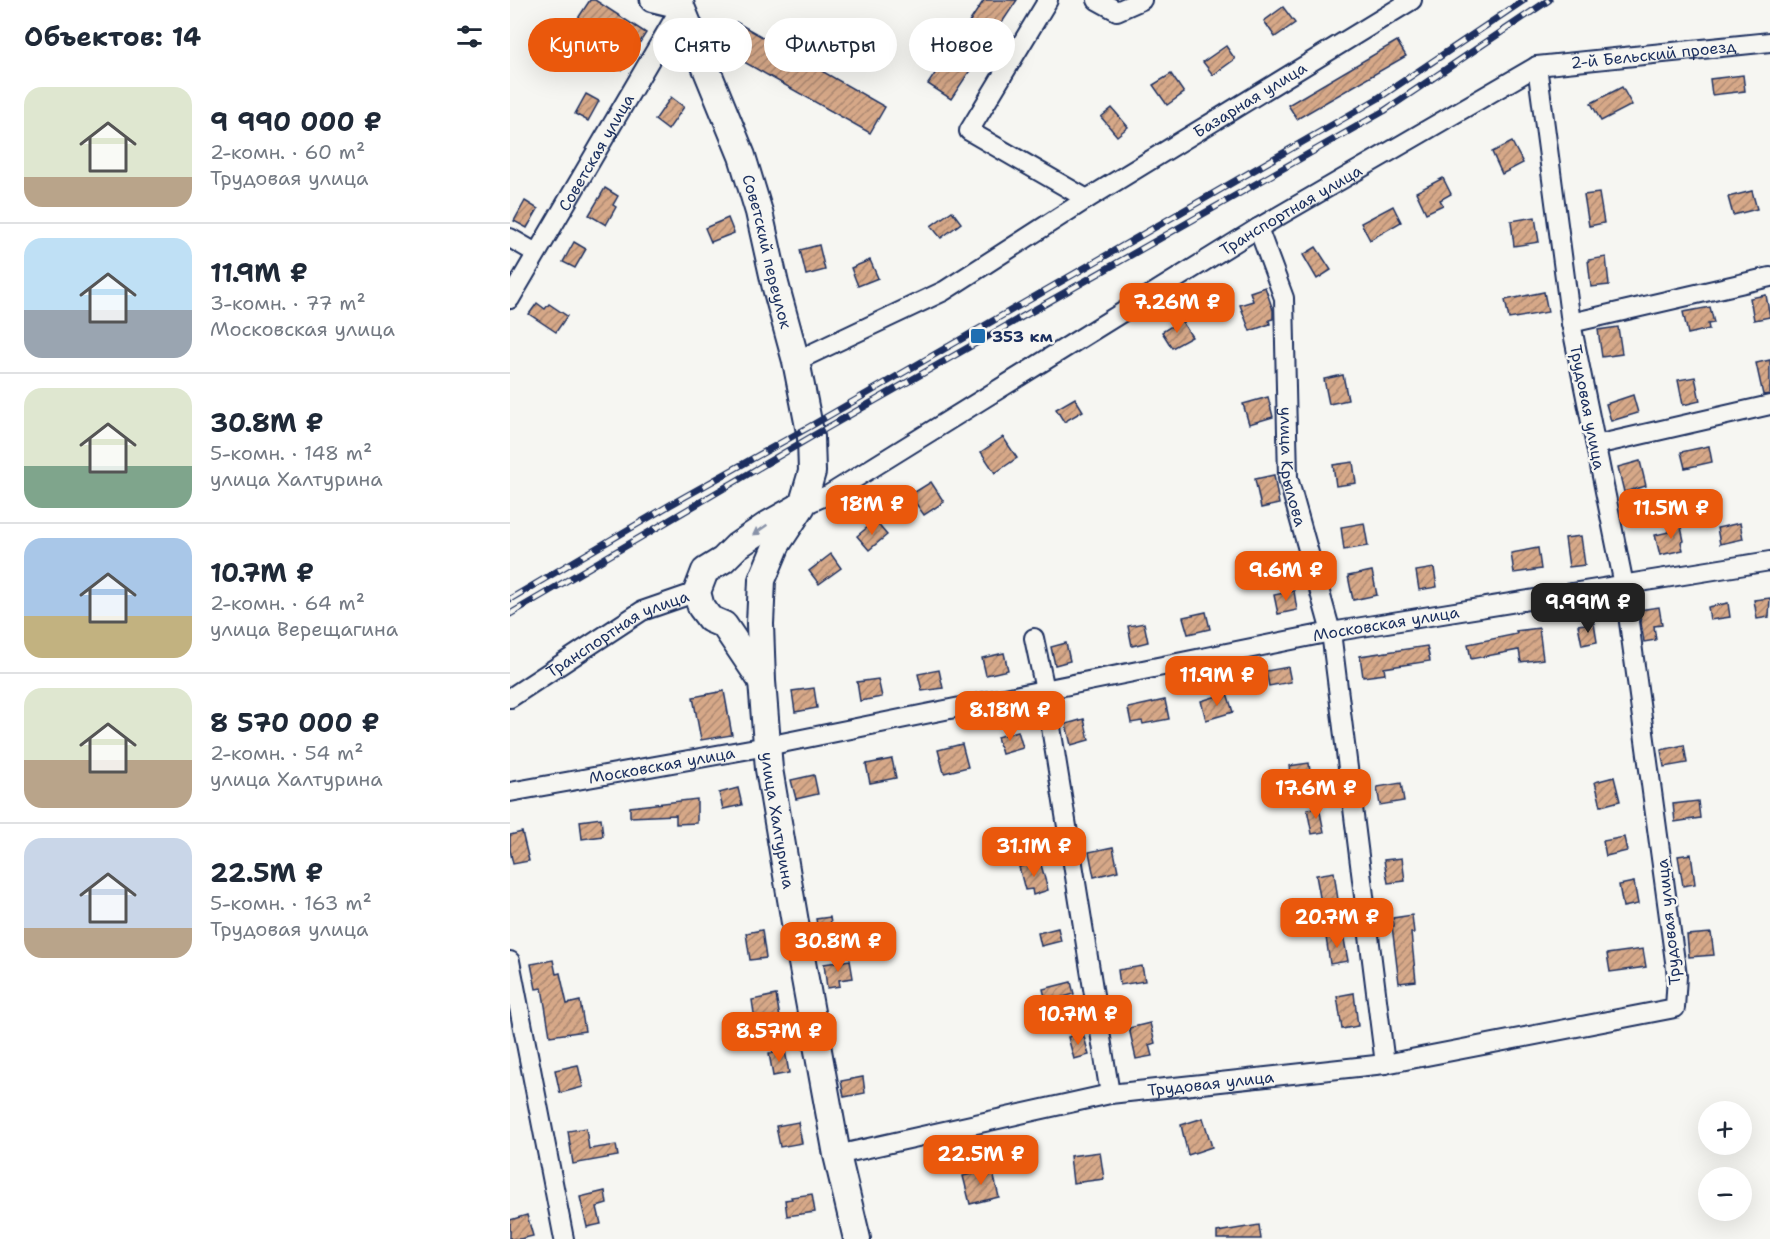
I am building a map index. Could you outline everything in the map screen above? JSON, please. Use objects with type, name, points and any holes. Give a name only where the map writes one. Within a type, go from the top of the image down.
[{"type":"main road","name":"Советский переулок","points":[[683,2],[742,156],[759,212],[775,285],[796,361],[811,437],[812,472],[802,506],[777,544],[762,580]]},
{"type":"main road","points":[[723,560],[747,562],[762,580],[761,606],[746,622],[724,625],[710,619],[705,613],[697,592],[705,572],[769,524],[802,506]]},
{"type":"main road","name":"улица Халтурина","points":[[761,606],[766,746],[837,1155],[858,1239]]},
{"type":"main road","points":[[724,625],[762,681]]},
{"type":"street","points":[[652,0],[683,2]]},
{"type":"street","points":[[1048,0],[969,131],[1087,199]]},
{"type":"street","points":[[1097,0],[1118,11],[1142,0]]},
{"type":"street","name":"Базарная улица","points":[[796,361],[944,291],[1087,199],[1412,0]]},
{"type":"street","name":"Советская улица","points":[[510,299],[683,2]]},
{"type":"street","name":"2-й Бельский проезд","points":[[1537,66],[1770,42]]},
{"type":"street","name":"Транспортная улица","points":[[802,506],[830,494],[1258,228],[1537,66]]},
{"type":"street","name":"Трудовая улица","points":[[837,1155],[1110,1094],[1385,1064],[1675,1008],[1677,976],[1624,585],[1571,323],[1537,66]]},
{"type":"street","name":"улица Крылова","points":[[1258,228],[1284,298],[1288,478],[1331,632],[1385,1064]]},
{"type":"street","points":[[510,238],[536,253]]},
{"type":"street","points":[[1571,323],[1770,277]]},
{"type":"street","points":[[1596,445],[1770,405]]},
{"type":"street","name":"Московская улица","points":[[510,792],[766,746],[1331,632],[1770,561]]},
{"type":"street","name":"Транспортная улица","points":[[510,698],[642,611],[697,592]]},
{"type":"street","points":[[1034,638],[1045,690],[1110,1094]]},
{"type":"street","points":[[510,961],[564,1239]]},
{"type":"building","points":[[590,0],[595,0],[623,18],[578,18]]},
{"type":"building","points":[[984,0],[1017,0],[1005,18],[972,18]]},
{"type":"building","points":[[1283,7],[1295,23],[1275,37],[1264,21]]},
{"type":"building","points":[[641,30],[646,33],[641,41]]},
{"type":"building","points":[[752,31],[764,38],[764,72],[824,72],[885,107],[870,133],[752,66]]},
{"type":"building","points":[[1397,41],[1406,56],[1297,119],[1288,105]]},
{"type":"building","points":[[1226,46],[1235,59],[1213,75],[1203,62]]},
{"type":"building","points":[[936,72],[969,72],[951,99],[928,84]]},
{"type":"building","points":[[1171,74],[1184,93],[1167,105],[1153,85]]},
{"type":"building","points":[[1743,75],[1745,91],[1712,95],[1710,79]]},
{"type":"building","points":[[1622,87],[1632,105],[1601,121],[1591,103]]},
{"type":"building","points":[[586,94],[599,101],[588,121],[575,114]]},
{"type":"building","points":[[671,97],[684,107],[668,130],[655,120]]},
{"type":"building","points":[[1112,108],[1128,127],[1117,136],[1101,117]]},
{"type":"building","points":[[1512,142],[1523,163],[1502,174],[1492,152]]},
{"type":"building","points":[[1443,178],[1451,194],[1440,200],[1443,205],[1426,213],[1416,192]]},
{"type":"building","points":[[605,188],[618,196],[613,205],[616,207],[606,225],[589,215]]},
{"type":"building","points":[[1752,191],[1757,209],[1733,215],[1728,197]]},
{"type":"building","points":[[1599,193],[1604,223],[1589,226],[1584,195]]},
{"type":"building","points":[[525,201],[538,209],[527,228],[514,221]]},
{"type":"building","points":[[1393,206],[1401,222],[1370,240],[1361,223]]},
{"type":"building","points":[[952,211],[961,223],[941,238],[931,226]]},
{"type":"building","points":[[1535,217],[1539,242],[1514,246],[1511,221]]},
{"type":"building","points":[[728,218],[734,233],[711,242],[705,228]]},
{"type":"building","points":[[574,242],[586,249],[575,268],[563,262]]},
{"type":"building","points":[[819,245],[825,270],[806,275],[800,250]]},
{"type":"building","points":[[1316,247],[1331,270],[1317,279],[1303,255]]},
{"type":"building","points":[[1606,257],[1609,285],[1591,287],[1588,260]]},
{"type":"building","points":[[870,260],[878,278],[858,286],[851,268]]},
{"type":"building","points":[[1265,287],[1273,310],[1273,319],[1269,320],[1270,324],[1250,331],[1240,305],[1253,301],[1250,292]]},
{"type":"building","points":[[1544,292],[1548,312],[1509,319],[1505,300]]},
{"type":"building","points":[[1766,295],[1770,317],[1754,320],[1750,298]]},
{"type":"building","points":[[537,303],[545,309],[549,304],[567,316],[556,332],[529,314]]},
{"type":"building","points":[[1710,307],[1714,323],[1708,324],[1709,329],[1688,334],[1683,312]]},
{"type":"building","points":[[1181,320],[1192,337],[1172,348],[1162,332]]},
{"type":"building","points":[[1618,327],[1622,354],[1602,357],[1598,330]]},
{"type":"building","points":[[1770,360],[1770,394],[1763,395],[1756,363]]},
{"type":"building","points":[[1343,375],[1348,400],[1329,404],[1324,379]]},
{"type":"building","points":[[1695,377],[1700,401],[1683,405],[1678,380]]},
{"type":"building","points":[[1633,395],[1638,413],[1611,421],[1606,404]]},
{"type":"building","points":[[1268,397],[1273,417],[1249,424],[1243,404]]},
{"type":"building","points":[[1075,398],[1083,411],[1064,422],[1056,409]]},
{"type":"building","points":[[1003,437],[1017,458],[995,473],[981,452]]},
{"type":"building","points":[[1709,446],[1712,462],[1685,468],[1681,452]]},
{"type":"building","points":[[1640,461],[1646,486],[1624,492],[1618,467]]},
{"type":"building","points":[[1353,462],[1356,483],[1336,486],[1333,465]]},
{"type":"building","points":[[1274,475],[1279,504],[1261,508],[1255,479]]},
{"type":"building","points":[[931,482],[944,502],[924,515],[910,495]]},
{"type":"building","points":[[875,521],[887,535],[869,550],[857,536]]},
{"type":"building","points":[[1680,522],[1684,541],[1681,542],[1683,550],[1660,555],[1655,535],[1669,532],[1668,524]]},
{"type":"building","points":[[1364,523],[1368,546],[1344,550],[1341,527]]},
{"type":"building","points":[[1740,523],[1743,539],[1720,544],[1717,528]]},
{"type":"building","points":[[1581,536],[1585,565],[1569,567],[1565,538]]},
{"type":"building","points":[[1538,548],[1541,569],[1514,573],[1511,553]]},
{"type":"building","points":[[831,554],[841,568],[819,584],[809,571]]},
{"type":"building","points":[[1434,568],[1437,587],[1419,590],[1416,571]]},
{"type":"building","points":[[1372,571],[1377,595],[1353,600],[1348,576]]},
{"type":"building","points":[[1294,591],[1297,610],[1278,614],[1274,595]]},
{"type":"building","points":[[1770,598],[1769,617],[1757,619],[1754,600]]},
{"type":"building","points":[[1728,603],[1730,617],[1710,620],[1708,607]]},
{"type":"building","points":[[1659,607],[1662,625],[1654,626],[1656,640],[1644,642],[1639,610]]},
{"type":"building","points":[[1206,612],[1210,629],[1188,634],[1183,617]]},
{"type":"building","points":[[1144,623],[1148,642],[1132,646],[1128,626]]},
{"type":"building","points":[[1594,623],[1597,642],[1582,645],[1578,625]]},
{"type":"building","points":[[1539,628],[1543,659],[1521,662],[1519,650],[1471,659],[1468,644],[1517,634],[1516,631]]},
{"type":"building","points":[[1066,643],[1070,661],[1055,665],[1051,647]]},
{"type":"building","points":[[1427,646],[1430,661],[1384,668],[1385,674],[1363,677],[1360,656]]},
{"type":"building","points":[[1004,653],[1008,670],[986,675],[982,658]]},
{"type":"building","points":[[1288,667],[1291,682],[1269,686],[1266,671]]},
{"type":"building","points":[[939,670],[943,688],[922,691],[918,674]]},
{"type":"building","points":[[878,679],[882,697],[860,701],[857,682]]},
{"type":"building","points":[[814,688],[817,708],[795,712],[792,691]]},
{"type":"building","points":[[724,691],[732,735],[701,740],[693,697]]},
{"type":"building","points":[[1227,693],[1233,712],[1206,720],[1201,701]]},
{"type":"building","points":[[1165,700],[1169,719],[1143,724],[1142,721],[1131,723],[1128,708]]},
{"type":"building","points":[[1084,719],[1089,740],[1071,745],[1066,724]]},
{"type":"building","points":[[1018,731],[1023,748],[1002,754],[997,737]]},
{"type":"building","points":[[962,744],[968,767],[944,773],[938,750]]},
{"type":"building","points":[[1684,745],[1687,763],[1664,767],[1661,750]]},
{"type":"building","points":[[892,759],[896,778],[870,783],[866,764]]},
{"type":"building","points":[[1309,763],[1311,780],[1291,782],[1289,766]]},
{"type":"building","points":[[814,775],[818,794],[796,799],[791,780]]},
{"type":"building","points":[[1614,777],[1620,801],[1601,806],[1595,782]]},
{"type":"building","points":[[1401,783],[1404,801],[1380,805],[1377,787]]},
{"type":"building","points":[[738,788],[742,805],[723,809],[719,793]]},
{"type":"building","points":[[697,799],[697,823],[676,824],[676,815],[630,817],[630,807]]},
{"type":"building","points":[[1698,801],[1700,818],[1675,822],[1673,804]]},
{"type":"building","points":[[1319,807],[1324,832],[1312,834],[1307,809]]},
{"type":"building","points":[[601,818],[603,836],[582,839],[580,821]]},
{"type":"building","points":[[522,832],[529,861],[513,864],[510,835]]},
{"type":"building","points":[[1624,837],[1627,851],[1606,856],[1603,841]]},
{"type":"building","points":[[1113,847],[1118,871],[1094,877],[1089,852]]},
{"type":"building","points":[[1691,854],[1695,884],[1683,886],[1678,856]]},
{"type":"building","points":[[1402,858],[1405,881],[1388,883],[1384,860]]},
{"type":"building","points":[[1040,861],[1048,890],[1033,895],[1032,889],[1025,890],[1019,867]]},
{"type":"building","points":[[1334,872],[1338,900],[1321,903],[1316,875]]},
{"type":"building","points":[[1634,882],[1638,904],[1623,907],[1619,885]]},
{"type":"building","points":[[1412,915],[1414,933],[1411,933],[1416,981],[1399,983],[1393,918]]},
{"type":"building","points":[[830,917],[833,936],[819,938],[816,919]]},
{"type":"building","points":[[1058,928],[1061,941],[1041,946],[1038,933]]},
{"type":"building","points":[[762,930],[766,958],[750,960],[746,933]]},
{"type":"building","points":[[1711,933],[1714,955],[1689,957],[1687,935]]},
{"type":"building","points":[[1343,934],[1348,961],[1330,964],[1326,937]]},
{"type":"building","points":[[1643,949],[1646,967],[1610,972],[1607,954]]},
{"type":"building","points":[[553,960],[556,974],[560,973],[567,1004],[580,1001],[585,1031],[550,1036],[542,988],[536,989],[531,964]]},
{"type":"building","points":[[850,960],[853,978],[839,980],[840,986],[827,988],[824,964]]},
{"type":"building","points":[[1142,966],[1145,981],[1120,985],[1118,970]]},
{"type":"building","points":[[1071,982],[1074,994],[1047,1005],[1043,989]]},
{"type":"building","points":[[1354,993],[1358,1026],[1342,1029],[1337,996]]},
{"type":"building","points":[[776,995],[780,1018],[755,1020],[752,1000]]},
{"type":"building","points":[[1150,1023],[1155,1043],[1149,1045],[1152,1056],[1136,1059],[1129,1028]]},
{"type":"building","points":[[1083,1033],[1089,1055],[1074,1059],[1068,1037]]},
{"type":"building","points":[[785,1050],[789,1073],[773,1076],[769,1053]]},
{"type":"building","points":[[578,1065],[583,1087],[560,1093],[555,1070]]},
{"type":"building","points":[[863,1077],[865,1093],[844,1097],[841,1081]]},
{"type":"building","points":[[1203,1118],[1212,1147],[1188,1155],[1181,1125]]},
{"type":"building","points":[[798,1122],[802,1143],[780,1147],[776,1126]]},
{"type":"building","points":[[586,1128],[589,1149],[616,1145],[618,1156],[573,1164],[568,1131]]},
{"type":"building","points":[[1100,1152],[1104,1179],[1073,1183],[1070,1156]]},
{"type":"building","points":[[992,1169],[999,1197],[970,1204],[963,1176]]},
{"type":"building","points":[[605,1191],[607,1204],[597,1207],[601,1224],[587,1227],[580,1197]]},
{"type":"building","points":[[812,1194],[815,1212],[787,1216],[785,1200]]},
{"type":"building","points":[[527,1215],[533,1236],[510,1239],[510,1220]]},
{"type":"building","points":[[1259,1225],[1261,1239],[1217,1239],[1217,1232]]},
{"type":"railway","points":[[510,599],[1377,99],[1524,0]]},
{"type":"railway","points":[[510,614],[811,437],[1384,111],[1549,0]]},
{"type":"place","name":"353 км","points":[[978,336]]}]
